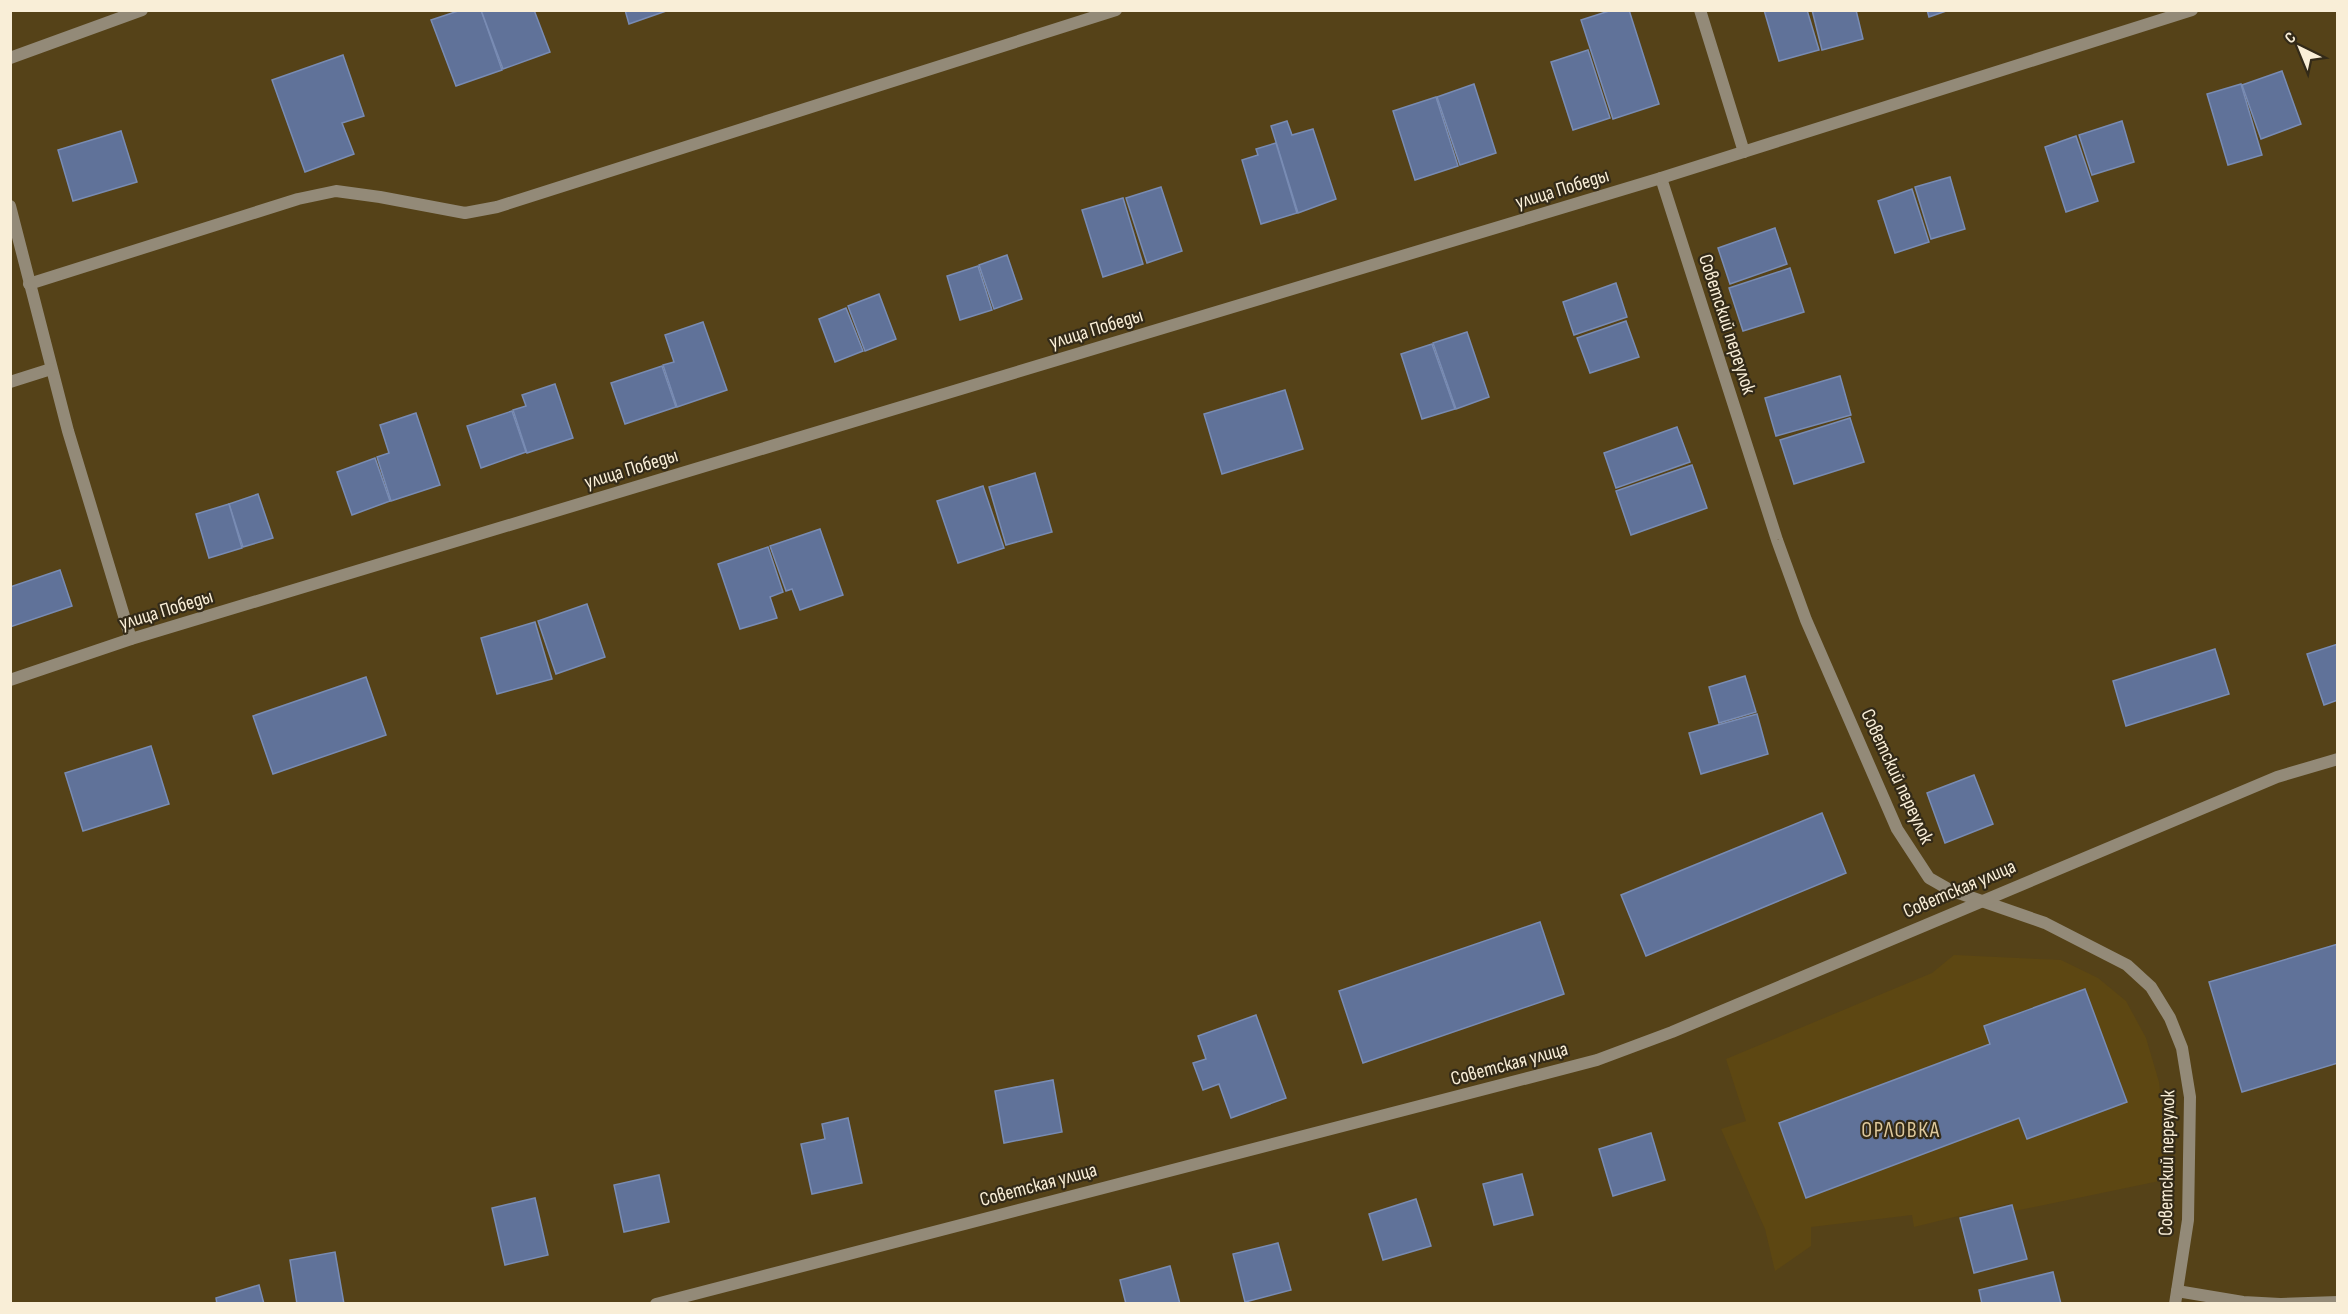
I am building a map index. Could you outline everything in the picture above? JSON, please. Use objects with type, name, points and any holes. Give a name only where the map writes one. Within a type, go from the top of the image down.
[{"type":"street","points":[[10,58],[142,10]]},
{"type":"street","points":[[29,284],[298,199],[336,191],[380,196],[465,213],[497,207],[1116,10]]},
{"type":"street","points":[[1700,10],[1744,152]]},
{"type":"street","name":"улица Победы","points":[[10,680],[131,639],[1661,178],[2193,10]]},
{"type":"street","name":"Советский переулок","points":[[1661,178],[1777,540],[1806,620],[1897,829],[1929,878],[1950,890],[2045,923],[2127,965],[2151,987],[2170,1018],[2182,1048],[2190,1097],[2188,1220],[2176,1297]]},
{"type":"street","points":[[10,206],[51,369],[131,639]]},
{"type":"street","points":[[10,382],[51,369]]},
{"type":"street","name":"Советская улица","points":[[656,1304],[1597,1060],[1672,1032],[2277,777],[2337,759]]},
{"type":"street","points":[[2176,1297],[2281,1304],[2337,1302]]},
{"type":"shaded area","points":[[1954,955],[2061,960],[2098,978],[2126,1001],[2146,1038],[2159,1082],[2169,1179],[2015,1211],[2011,1203],[1914,1227],[1912,1215],[1811,1227],[1811,1246],[1775,1271],[1765,1229],[1721,1129],[1746,1121],[1726,1059],[1932,973]]},
{"type":"building","points":[[461,10],[481,10],[502,70],[456,86],[431,20]]},
{"type":"building","points":[[481,10],[534,10],[550,52],[503,69]]},
{"type":"building","points":[[625,10],[669,10],[629,24]]},
{"type":"building","points":[[1612,10],[1629,10],[1659,104],[1613,119],[1581,20]]},
{"type":"building","points":[[1764,10],[1807,10],[1819,50],[1779,61]]},
{"type":"building","points":[[1812,10],[1856,10],[1863,39],[1822,50]]},
{"type":"building","points":[[1927,10],[1949,10],[1929,17]]},
{"type":"building","points":[[1588,50],[1610,118],[1573,130],[1551,62]]},
{"type":"building","points":[[343,55],[364,116],[342,123],[354,154],[305,172],[272,80]]},
{"type":"building","points":[[2282,71],[2301,124],[2261,139],[2242,85]]},
{"type":"building","points":[[1474,84],[1496,153],[1460,165],[1437,97]]},
{"type":"building","points":[[2241,84],[2262,155],[2228,165],[2207,94]]},
{"type":"building","points":[[1436,97],[1458,166],[1415,180],[1393,111]]},
{"type":"building","points":[[1287,121],[1292,135],[1313,129],[1336,199],[1298,213],[1271,126]]},
{"type":"building","points":[[2122,121],[2134,162],[2092,175],[2079,135]]},
{"type":"building","points":[[121,131],[137,182],[73,201],[58,150]]},
{"type":"building","points":[[2076,136],[2098,201],[2066,212],[2045,147]]},
{"type":"building","points":[[1276,143],[1297,213],[1261,224],[1242,160],[1258,155],[1256,149]]},
{"type":"building","points":[[1950,177],[1965,229],[1931,239],[1915,187]]},
{"type":"building","points":[[1161,187],[1182,251],[1147,263],[1126,198]]},
{"type":"building","points":[[1912,189],[1929,242],[1895,253],[1878,201]]},
{"type":"building","points":[[1123,198],[1143,264],[1103,277],[1082,210]]},
{"type":"building","points":[[1775,228],[1787,264],[1730,284],[1718,248]]},
{"type":"building","points":[[1007,255],[1022,299],[994,309],[979,265]]},
{"type":"building","points":[[978,266],[992,310],[960,320],[947,276]]},
{"type":"building","points":[[1790,268],[1804,312],[1743,331],[1729,288]]},
{"type":"building","points":[[1616,283],[1627,317],[1574,335],[1563,302]]},
{"type":"building","points":[[879,294],[896,339],[865,351],[848,306]]},
{"type":"building","points":[[846,308],[863,351],[835,362],[819,319]]},
{"type":"building","points":[[1626,321],[1639,357],[1590,373],[1577,338]]},
{"type":"building","points":[[703,322],[727,390],[677,407],[663,365],[674,362],[665,335]]},
{"type":"building","points":[[1467,332],[1489,397],[1456,409],[1433,343]]},
{"type":"building","points":[[1432,344],[1455,409],[1422,419],[1401,354]]},
{"type":"building","points":[[662,366],[676,407],[625,424],[611,383]]},
{"type":"building","points":[[1840,376],[1851,415],[1776,436],[1765,398]]},
{"type":"building","points":[[555,384],[573,438],[527,453],[513,410],[526,406],[522,395]]},
{"type":"building","points":[[1285,390],[1303,449],[1222,474],[1204,414]]},
{"type":"building","points":[[512,411],[526,452],[481,468],[467,426]]},
{"type":"building","points":[[416,413],[440,485],[391,501],[377,457],[389,453],[380,425]]},
{"type":"building","points":[[1850,418],[1864,462],[1794,484],[1780,440]]},
{"type":"building","points":[[1677,427],[1690,462],[1616,488],[1604,453]]},
{"type":"building","points":[[375,458],[390,501],[352,515],[337,472]]},
{"type":"building","points":[[1692,465],[1707,508],[1631,535],[1616,491]]},
{"type":"building","points":[[1035,473],[1052,532],[1006,545],[989,487]]},
{"type":"building","points":[[983,486],[1004,548],[958,563],[937,501]]},
{"type":"building","points":[[258,494],[273,538],[243,547],[229,504]]},
{"type":"building","points":[[229,504],[242,548],[209,558],[196,514]]},
{"type":"building","points":[[820,529],[843,595],[800,610],[792,589],[786,591],[770,546]]},
{"type":"building","points":[[768,547],[783,592],[770,597],[777,618],[740,629],[718,564]]},
{"type":"building","points":[[60,570],[72,606],[10,627],[10,587]]},
{"type":"building","points":[[587,604],[605,657],[556,674],[538,621]]},
{"type":"building","points":[[535,622],[552,679],[497,694],[481,638]]},
{"type":"building","points":[[2338,644],[2338,700],[2324,705],[2307,654]]},
{"type":"building","points":[[2215,649],[2229,694],[2126,726],[2113,681]]},
{"type":"building","points":[[1745,676],[1756,712],[1719,723],[1709,687]]},
{"type":"building","points":[[366,677],[386,735],[273,774],[253,716]]},
{"type":"building","points":[[1757,714],[1768,754],[1701,774],[1689,733]]},
{"type":"building","points":[[151,746],[169,804],[83,831],[65,773]]},
{"type":"building","points":[[1974,775],[1993,824],[1945,843],[1927,793]]},
{"type":"building","points":[[1822,813],[1846,873],[1646,956],[1621,895]]},
{"type":"building","points":[[1540,922],[1564,994],[1363,1063],[1339,991]]},
{"type":"building","points":[[2338,944],[2338,1063],[2242,1092],[2209,982]]},
{"type":"building","points":[[2085,989],[2127,1102],[2027,1139],[2019,1118],[1806,1198],[1779,1123],[1990,1044],[1984,1026]]},
{"type":"building","points":[[1256,1015],[1286,1098],[1231,1118],[1219,1084],[1203,1090],[1193,1063],[1206,1059],[1198,1036]]},
{"type":"building","points":[[1053,1080],[1062,1132],[1004,1143],[995,1091]]},
{"type":"building","points":[[848,1118],[862,1183],[812,1194],[801,1144],[825,1139],[822,1124]]},
{"type":"building","points":[[1651,1133],[1665,1180],[1613,1196],[1599,1149]]},
{"type":"building","points":[[1522,1174],[1533,1215],[1494,1225],[1483,1184]]},
{"type":"building","points":[[659,1175],[669,1222],[624,1232],[614,1185]]},
{"type":"building","points":[[535,1198],[548,1255],[505,1265],[492,1208]]},
{"type":"building","points":[[1416,1199],[1431,1246],[1383,1260],[1369,1214]]},
{"type":"building","points":[[2012,1205],[2027,1259],[1974,1273],[1960,1218]]},
{"type":"building","points":[[1278,1243],[1291,1290],[1245,1302],[1233,1254]]},
{"type":"building","points":[[335,1252],[344,1304],[297,1304],[290,1260]]},
{"type":"building","points":[[1170,1266],[1180,1304],[1126,1304],[1120,1280]]},
{"type":"building","points":[[2053,1272],[2061,1304],[1982,1304],[1979,1290]]},
{"type":"building","points":[[259,1285],[264,1304],[217,1304],[216,1298]]},
{"type":"district","name":"ОРЛОВКА","points":[[1901,1129]]}]
